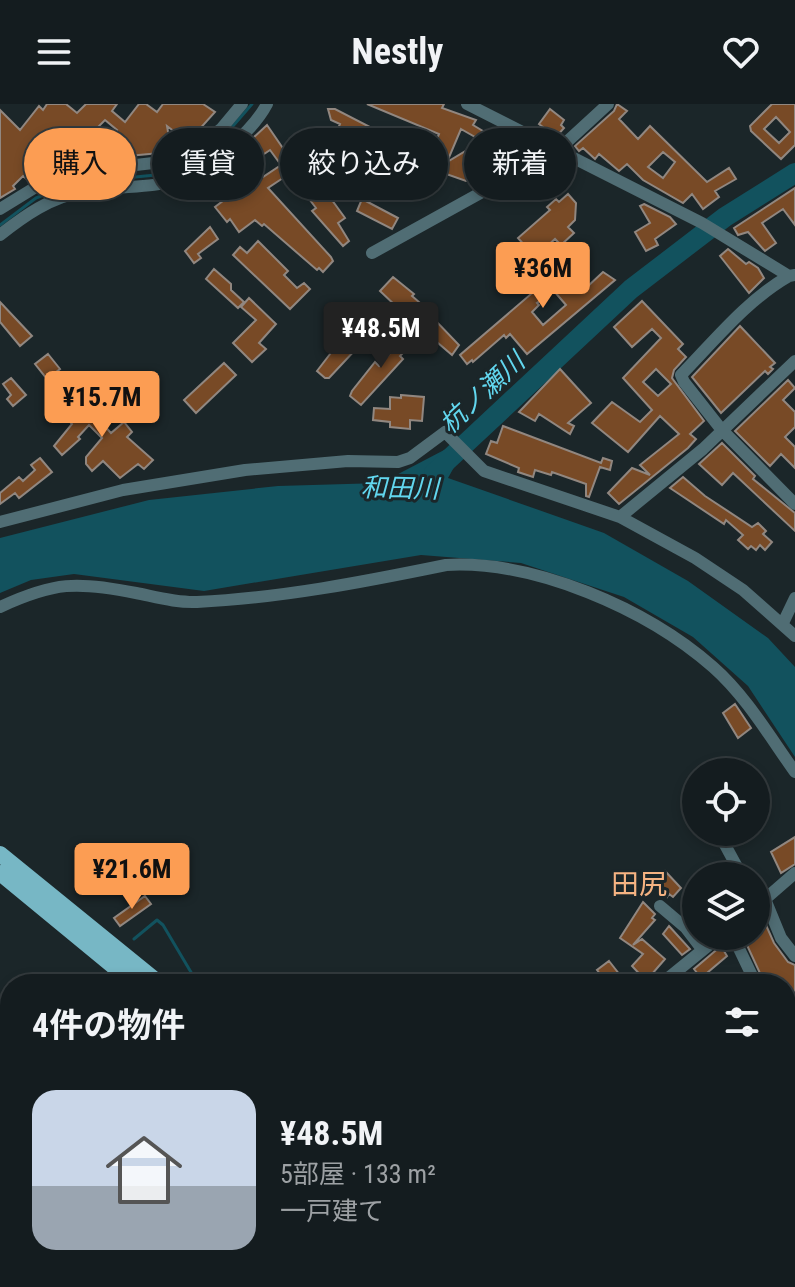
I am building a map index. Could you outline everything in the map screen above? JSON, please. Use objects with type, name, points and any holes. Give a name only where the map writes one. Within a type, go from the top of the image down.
[{"type":"main road","points":[[0,854],[148,974]]},
{"type":"main road","points":[[0,873],[123,974]]},
{"type":"street","points":[[0,209],[57,174],[162,162],[196,149],[221,129],[242,104]]},
{"type":"street","points":[[0,235],[26,215],[60,198],[81,192],[174,183],[194,175],[248,131],[267,104]]},
{"type":"street","points":[[576,133],[608,104]]},
{"type":"street","points":[[469,105],[514,128]]},
{"type":"street","points":[[576,159],[702,223],[792,276]]},
{"type":"street","points":[[372,253],[468,200]]},
{"type":"street","points":[[792,276],[774,285],[737,317],[681,375],[721,429],[795,504]]},
{"type":"street","points":[[620,517],[703,449],[795,361]]},
{"type":"street","points":[[0,522],[123,490],[245,470],[348,461],[398,462],[410,458],[445,432],[484,471],[620,517],[731,582],[795,636]]},
{"type":"street","points":[[0,607],[42,588],[61,585],[110,587],[192,602],[276,596],[446,565],[466,564],[541,577],[640,615],[674,637],[714,668],[743,700],[795,772]]},
{"type":"street","points":[[783,623],[795,598]]},
{"type":"street","points":[[770,892],[795,873]]},
{"type":"street","points":[[660,906],[682,925]]},
{"type":"street","points":[[770,918],[795,956]]},
{"type":"street","points":[[673,974],[701,950]]},
{"type":"street","points":[[739,950],[750,974]]},
{"type":"water","name":"和田川","points":[[446,449],[458,460],[448,478],[604,533],[688,581],[768,638],[795,667],[795,757],[748,686],[693,637],[624,597],[521,563],[421,555],[204,591],[74,574],[31,580],[0,593],[0,538],[149,500],[278,486],[381,483]]},
{"type":"building","points":[[47,104],[66,104],[77,113],[86,104],[117,104],[112,111],[125,122],[139,104],[146,104],[157,112],[163,104],[203,104],[215,112],[201,128],[152,128],[152,154],[136,155],[136,128],[115,128],[105,120],[97,128],[24,128],[24,177],[13,186],[15,189],[0,198],[0,110],[20,130],[39,106],[43,110]]},
{"type":"building","points":[[367,104],[444,104],[442,108],[476,120],[473,125],[478,128],[461,129],[448,160],[448,128],[425,128]]},
{"type":"building","points":[[617,104],[627,111],[619,119],[638,139],[650,126],[707,182],[729,168],[736,179],[715,191],[719,197],[703,209],[692,194],[683,203],[643,180],[627,164],[619,171],[599,154],[595,159],[583,148],[579,151],[576,145],[614,111]],"holes":[[[663,152],[675,162],[663,178],[648,167]]]},
{"type":"building","points":[[772,104],[795,104],[795,145],[781,159],[751,131],[750,126]],"holes":[[[776,117],[790,132],[779,143],[764,129]]]},
{"type":"building","points":[[328,109],[335,109],[372,128],[338,128],[340,124],[331,120]]},
{"type":"building","points":[[550,109],[564,120],[561,125],[564,128],[544,128],[539,124]]},
{"type":"building","points":[[267,125],[280,144],[280,164],[270,150],[264,154],[264,128]]},
{"type":"building","points":[[464,152],[464,180],[448,175],[448,161]]},
{"type":"building","points":[[280,166],[280,180],[268,188],[331,257],[333,261],[323,272],[264,224],[262,226],[255,220],[239,232],[230,219],[227,222],[215,207],[224,200],[264,200],[264,176]]},
{"type":"building","points":[[795,188],[795,225],[783,209],[762,223],[776,243],[765,251],[748,232],[738,235],[734,228]]},
{"type":"building","points":[[310,200],[332,200],[345,218],[338,223],[349,241],[343,246],[312,211],[316,208]]},
{"type":"building","points":[[364,200],[398,218],[392,229],[357,211]]},
{"type":"building","points":[[555,200],[573,200],[576,203],[575,220],[568,227],[574,233],[561,245],[555,239],[535,257],[518,238],[550,210],[547,207]]},
{"type":"building","points":[[644,204],[670,217],[676,224],[655,239],[658,245],[646,251],[635,232],[650,223],[640,206]]},
{"type":"building","points":[[210,227],[218,239],[198,254],[201,258],[194,263],[185,251]]},
{"type":"building","points":[[258,241],[288,271],[284,275],[297,288],[304,283],[310,289],[290,309],[233,255],[240,247],[247,253]]},
{"type":"building","points":[[728,249],[746,264],[749,262],[758,268],[764,278],[749,293],[720,256]]},
{"type":"building","points":[[580,252],[588,261],[576,274],[587,287],[603,272],[615,280],[527,354],[510,334],[506,338],[504,335],[473,362],[467,364],[460,355]],"holes":[[[554,291],[566,305],[543,325],[532,312],[539,305],[537,303]]]},
{"type":"building","points":[[214,269],[231,284],[231,290],[244,302],[238,308],[206,279]]},
{"type":"building","points":[[393,277],[414,294],[412,296],[435,316],[433,318],[459,345],[452,355],[431,337],[428,341],[421,334],[426,328],[417,318],[401,305],[398,308],[380,291]]},
{"type":"building","points":[[249,298],[276,324],[259,343],[266,349],[252,362],[233,343],[256,320],[241,307]]},
{"type":"building","points":[[642,301],[683,344],[678,349],[686,357],[674,370],[672,378],[704,421],[690,434],[696,439],[688,448],[619,504],[608,493],[632,468],[650,475],[640,465],[679,434],[660,416],[628,452],[592,423],[612,402],[640,422],[652,410],[623,378],[661,338],[652,329],[632,347],[614,327]],"holes":[[[656,369],[671,384],[658,396],[643,382]]]},
{"type":"building","points":[[0,302],[32,336],[20,346],[0,322]]},
{"type":"building","points":[[372,306],[385,318],[329,378],[325,378],[317,371],[354,323]]},
{"type":"building","points":[[740,326],[775,363],[768,374],[765,371],[721,413],[692,377]]},
{"type":"building","points":[[400,331],[413,342],[400,356],[403,359],[361,405],[350,396],[352,391],[375,362],[379,366],[397,345],[393,342]]},
{"type":"building","points":[[48,354],[60,369],[47,379],[35,364]]},
{"type":"building","points":[[224,363],[236,375],[196,413],[184,400]]},
{"type":"building","points":[[560,369],[591,403],[568,423],[574,426],[570,434],[539,414],[535,421],[519,412]]},
{"type":"building","points":[[11,378],[26,395],[13,406],[7,399],[11,395],[3,384]]},
{"type":"building","points":[[788,380],[795,388],[783,400],[795,412],[795,427],[785,437],[795,447],[795,468],[781,454],[770,466],[735,431]]},
{"type":"building","points":[[77,394],[90,408],[100,399],[111,411],[100,421],[111,433],[124,422],[132,432],[127,437],[153,460],[144,469],[138,464],[120,478],[103,461],[92,471],[86,464],[86,457],[102,438],[89,425],[78,437],[80,439],[62,455],[54,446],[72,424],[63,414],[66,410],[63,407]]},
{"type":"building","points":[[401,395],[424,397],[422,421],[410,420],[410,429],[390,427],[390,422],[373,420],[374,408],[390,409],[390,397],[401,398]]},
{"type":"building","points":[[503,426],[601,463],[603,458],[612,461],[610,470],[600,467],[589,497],[586,496],[586,484],[552,472],[551,475],[535,470],[533,477],[518,472],[519,468],[486,454],[491,441],[497,443]]},
{"type":"building","points":[[722,443],[755,476],[753,479],[795,513],[795,531],[733,473],[722,485],[699,464]]},
{"type":"building","points":[[40,458],[52,472],[19,498],[15,493],[0,504],[0,493],[19,477],[23,481],[35,470],[31,465]]},
{"type":"building","points":[[683,477],[705,496],[752,527],[758,523],[766,531],[763,534],[772,542],[765,550],[760,545],[756,550],[751,546],[748,549],[738,540],[743,535],[726,520],[724,524],[670,488]]},
{"type":"building","points":[[735,704],[751,728],[738,738],[723,713]]},
{"type":"building","points":[[795,837],[795,864],[781,873],[771,852]]},
{"type":"building","points":[[665,871],[681,888],[673,897],[669,894],[667,897],[655,887]]},
{"type":"building","points":[[145,896],[151,904],[120,926],[114,918]]},
{"type":"building","points":[[643,902],[655,914],[652,918],[655,920],[633,945],[642,939],[665,959],[652,974],[639,974],[632,966],[643,954],[620,938]]},
{"type":"building","points":[[669,926],[682,940],[682,950],[689,950],[682,955],[663,934]]},
{"type":"building","points":[[770,934],[788,962],[795,965],[795,974],[760,974],[749,950],[770,950]]},
{"type":"building","points":[[716,950],[723,950],[727,956],[706,974],[698,974],[694,969]]},
{"type":"building","points":[[609,961],[619,974],[600,974],[597,970]]},
{"type":"waterway","points":[[0,225],[36,198],[74,183],[176,173],[207,156],[252,104]]},
{"type":"waterway","name":"杭ノ瀬川","points":[[434,473],[631,289],[725,217],[795,173]]},
{"type":"waterway","points":[[134,939],[157,920],[192,974]]},
{"type":"district","name":"田尻","points":[[639,884]]}]
